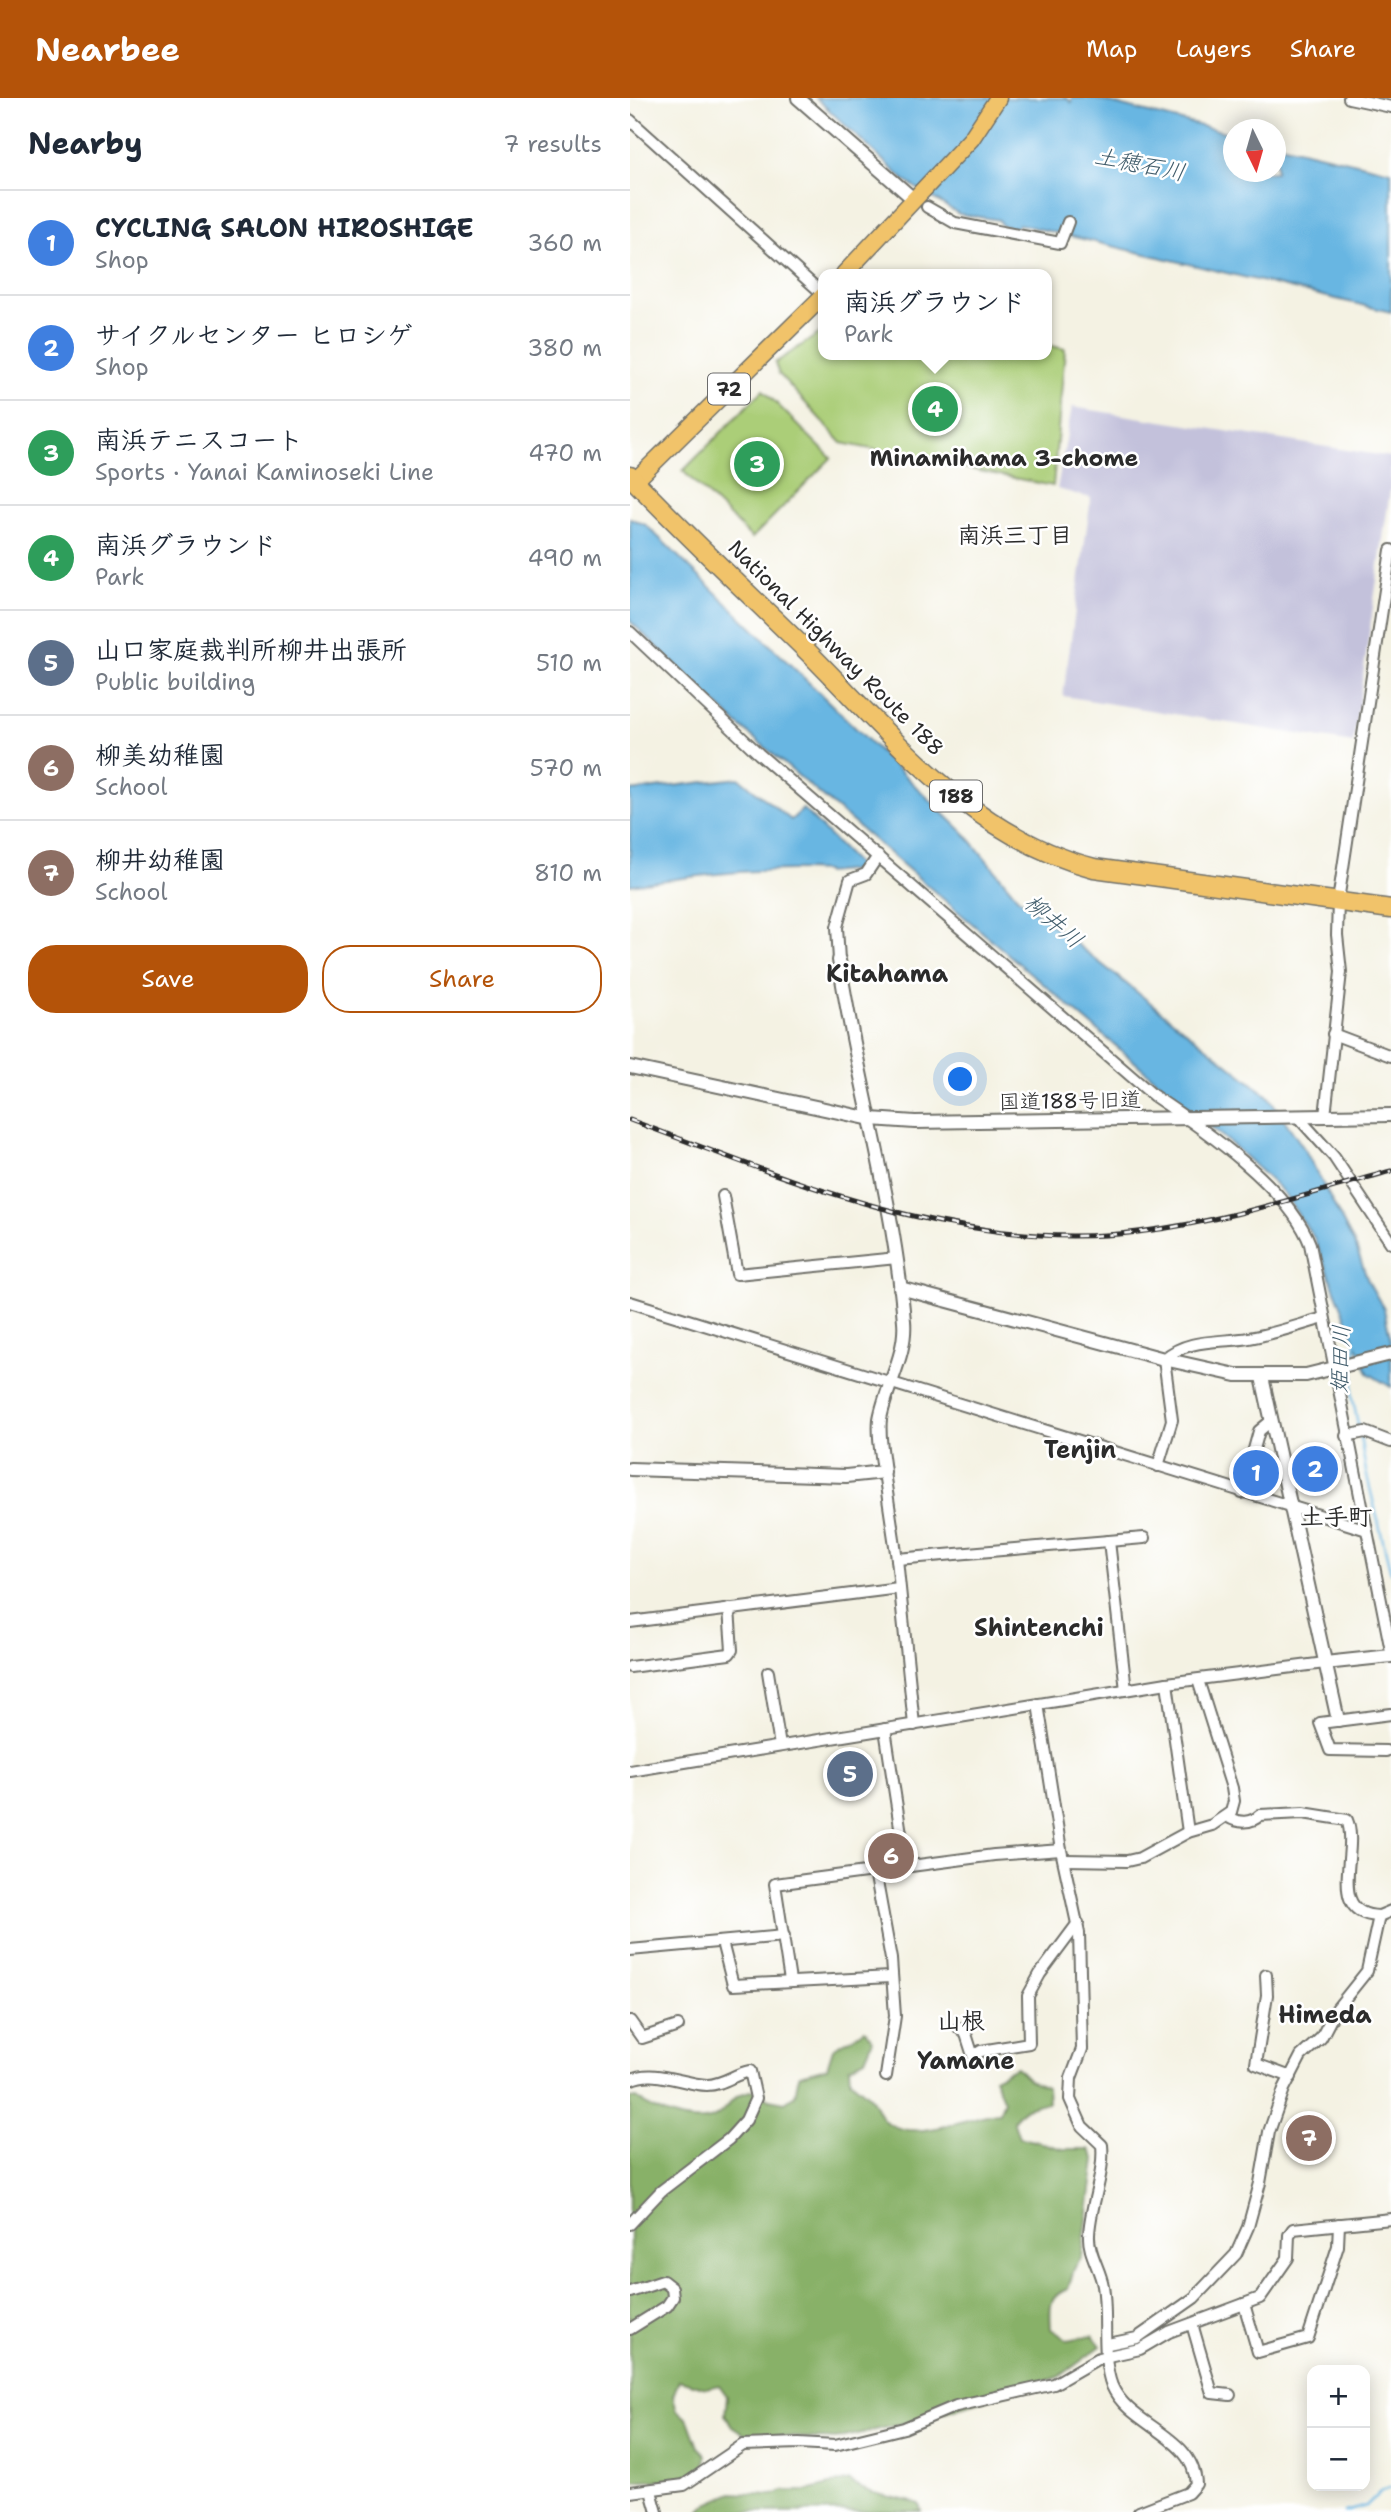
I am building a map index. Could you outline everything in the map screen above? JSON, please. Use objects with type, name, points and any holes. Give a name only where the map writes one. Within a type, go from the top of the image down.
[{"type":"highway","name":"National Highway Route 188","points":[[632,478],[926,769],[979,816],[1011,836],[1055,856],[1094,868],[1391,909]]},
{"type":"main road","points":[[849,269],[918,200],[971,139],[998,98]]},
{"type":"main road","name":"72","points":[[632,478],[818,300]]},
{"type":"street","points":[[798,98],[918,200],[956,223],[1060,243],[1064,240],[1068,222]]},
{"type":"street","points":[[1349,98],[1391,107]]},
{"type":"street","points":[[630,120],[818,290]]},
{"type":"street","points":[[1325,1116],[1341,972],[1337,935],[1338,901],[1391,550]]},
{"type":"street","points":[[630,632],[759,754],[1154,1096],[1191,1118],[1278,1193],[1305,1230],[1391,1653],[1126,1690],[630,1770]]},
{"type":"street","points":[[878,856],[866,874],[850,880],[837,927],[839,960],[897,1258],[905,1338],[890,1383],[879,1430],[897,1559],[914,1725]]},
{"type":"street","points":[[1333,1034],[1391,1056]]},
{"type":"street","name":"国道188号旧道","points":[[630,1068],[871,1119],[915,1122],[1391,1115]]},
{"type":"street","points":[[1293,1116],[1334,1157],[1391,1243]]},
{"type":"street","points":[[723,1196],[737,1274],[897,1258]]},
{"type":"street","points":[[900,1288],[1212,1371],[1262,1377],[1335,1370],[1391,1354]]},
{"type":"street","points":[[630,1303],[1364,1529]]},
{"type":"street","points":[[1164,1359],[1175,1349],[1203,1342],[1249,1338],[1324,1318]]},
{"type":"street","points":[[1158,1466],[1172,1420],[1164,1359]]},
{"type":"street","points":[[1262,1377],[1338,1720]]},
{"type":"street","points":[[1242,1493],[1259,1431],[1271,1421]]},
{"type":"street","points":[[1348,1436],[1365,1432],[1391,1442]]},
{"type":"street","points":[[630,1469],[846,1476],[884,1472]]},
{"type":"street","points":[[897,1559],[1143,1538]]},
{"type":"street","points":[[1109,1541],[1126,1690]]},
{"type":"street","points":[[630,1622],[899,1588]]},
{"type":"street","points":[[630,1667],[729,1654],[732,1650],[729,1609]]},
{"type":"street","points":[[768,1672],[780,1746]]},
{"type":"street","points":[[790,1981],[775,1884],[906,1866],[1063,1855],[1127,1861],[1155,1851],[1188,1832],[1228,1817],[1234,1805],[1232,1788],[1198,1680]]},
{"type":"street","points":[[1167,1684],[1188,1832]]},
{"type":"street","points":[[1038,1704],[1063,1855],[1078,1923],[1082,2049],[1071,2078],[1070,2099],[1082,2126],[1102,2146],[1088,2238],[1103,2285],[1108,2373],[1117,2396],[1177,2447],[1192,2466],[1196,2476],[1196,2484],[1188,2493],[1139,2512]]},
{"type":"street","points":[[1386,1751],[1330,1750],[1320,1723],[1391,1714]]},
{"type":"street","points":[[885,1729],[906,1866]]},
{"type":"street","points":[[1228,1817],[1238,1822],[1255,1820],[1260,1815],[1303,1813],[1347,1820],[1351,1853],[1347,1882],[1354,1909],[1364,1916],[1379,1916],[1391,1911]]},
{"type":"street","points":[[875,1871],[891,1977],[895,2028],[886,2056],[886,2076]]},
{"type":"street","points":[[630,2492],[684,2485],[743,2445],[799,2443],[826,2446],[862,2440],[918,2423],[956,2406],[1054,2384],[1108,2349],[1136,2338],[1194,2298],[1236,2254],[1260,2183],[1269,2132],[1284,2089],[1301,2056],[1321,2038],[1335,2011],[1367,1971],[1379,1916]]},
{"type":"street","points":[[960,2028],[966,2034],[973,2056],[991,2049],[1029,2043],[1028,1996],[1040,1974],[1078,1923]]},
{"type":"street","points":[[630,1950],[784,1936]]},
{"type":"street","points":[[722,1942],[733,1985],[891,1977]]},
{"type":"street","points":[[1265,1975],[1267,1995],[1256,2064],[1292,2077]]},
{"type":"street","points":[[630,2021],[642,2038],[678,2026]]},
{"type":"street","points":[[630,2080],[649,2076],[708,2085],[721,2084],[750,2071],[756,2098],[746,2120],[729,2140],[661,2191],[630,2224]]},
{"type":"street","points":[[1108,2349],[1140,2349],[1170,2332],[1265,2294],[1288,2258],[1289,2235],[1293,2229],[1391,2219]]},
{"type":"street","points":[[1244,2304],[1258,2352],[1307,2338],[1338,2246],[1339,2224]]},
{"type":"street","points":[[630,2292],[663,2281],[672,2288],[673,2297],[667,2305],[630,2329]]},
{"type":"street","points":[[1192,2325],[1212,2393],[1230,2395]]},
{"type":"street","points":[[652,2491],[657,2512]]},
{"type":"shaded area","points":[[1072,407],[1391,457],[1391,484],[1353,743],[1063,696],[1091,498],[1057,489]]},
{"type":"green space","points":[[818,334],[818,360],[1052,360],[1052,346],[1065,349],[1053,486],[842,443],[779,374],[775,363]]},
{"type":"green space","points":[[763,390],[831,458],[752,538],[683,471]]},
{"type":"green space","points":[[865,2030],[873,2040],[865,2059],[849,2067],[850,2080],[871,2098],[886,2122],[899,2128],[927,2130],[999,2113],[1004,2101],[994,2078],[1016,2067],[1029,2080],[1047,2087],[1048,2102],[1025,2108],[1013,2121],[1019,2137],[1063,2149],[1089,2149],[1095,2160],[1082,2257],[1074,2269],[1068,2289],[1056,2296],[1051,2304],[1051,2329],[1068,2340],[1093,2335],[1101,2346],[1059,2377],[915,2421],[836,2439],[746,2435],[732,2426],[725,2415],[727,2396],[719,2385],[706,2388],[679,2380],[673,2396],[677,2410],[688,2420],[698,2447],[706,2455],[705,2466],[681,2479],[630,2482],[630,2099],[637,2098],[654,2109],[689,2120],[711,2118],[736,2097],[754,2090],[769,2099],[785,2102],[795,2095],[799,2075],[827,2068],[833,2049]]},
{"type":"green space","points":[[849,2480],[863,2489],[919,2504],[921,2511],[699,2512],[707,2504],[732,2493],[773,2495],[783,2491],[807,2491]]},
{"type":"water","name":"土穂石川","points":[[816,98],[1066,98],[1071,102],[1072,98],[1091,98],[1223,131],[1223,182],[1286,182],[1286,146],[1391,171],[1391,312],[1019,224],[1015,228],[1001,225],[999,220],[959,214],[905,181]]},
{"type":"water","points":[[630,518],[646,525],[967,836],[1017,897],[1268,1096],[1305,1150],[1356,1247],[1368,1281],[1384,1309],[1391,1341],[1391,1387],[1368,1373],[1314,1238],[1282,1191],[1236,1148],[735,722],[630,621]]},
{"type":"water","points":[[739,778],[791,820],[803,809],[859,866],[856,870],[826,873],[800,870],[751,871],[630,885],[630,791]]},
{"type":"waterway","name":"姫田川","points":[[1355,1357],[1356,1339]]},
{"type":"waterway","name":"姫田川","points":[[1354,1367],[1352,1394],[1359,1430]]},
{"type":"waterway","name":"姫田川","points":[[1360,1436],[1391,1573]]},
{"type":"waterway","name":"姫田川","points":[[1345,2512],[1366,2506],[1381,2491],[1391,2488]]},
{"type":"railway","points":[[630,1120],[753,1166],[878,1207],[942,1222],[1006,1232],[1072,1236],[1170,1227],[1266,1206],[1391,1171]]},
{"type":"place","name":"南浜グラウンド","points":[[935,409]]},
{"type":"place","name":"南浜テニスコート","points":[[757,464]]},
{"type":"place","name":"サイクルセンター ヒロシゲ","points":[[1315,1469]]},
{"type":"place","name":"CYCLING SALON HIROSHIGE","points":[[1256,1473]]},
{"type":"place","name":"山口家庭裁判所柳井出張所","points":[[850,1774]]},
{"type":"place","name":"柳美幼稚園","points":[[891,1856]]},
{"type":"place","name":"柳井幼稚園","points":[[1309,2138]]},
{"type":"district","name":"Minamihama 3-chome","points":[[1004,458]]},
{"type":"district","name":"南浜三丁目","points":[[1015,535]]},
{"type":"district","name":"Kitahama","points":[[887,974]]},
{"type":"district","name":"Tenjin","points":[[1080,1450]]},
{"type":"district","name":"土手町","points":[[1336,1517]]},
{"type":"district","name":"Shintenchi","points":[[1039,1628]]},
{"type":"district","name":"Himeda","points":[[1325,2015]]},
{"type":"district","name":"山根","points":[[961,2021]]},
{"type":"district","name":"Yamane","points":[[966,2061]]},
{"type":"water label","name":"柳井川","points":[[1054,921]]}]
